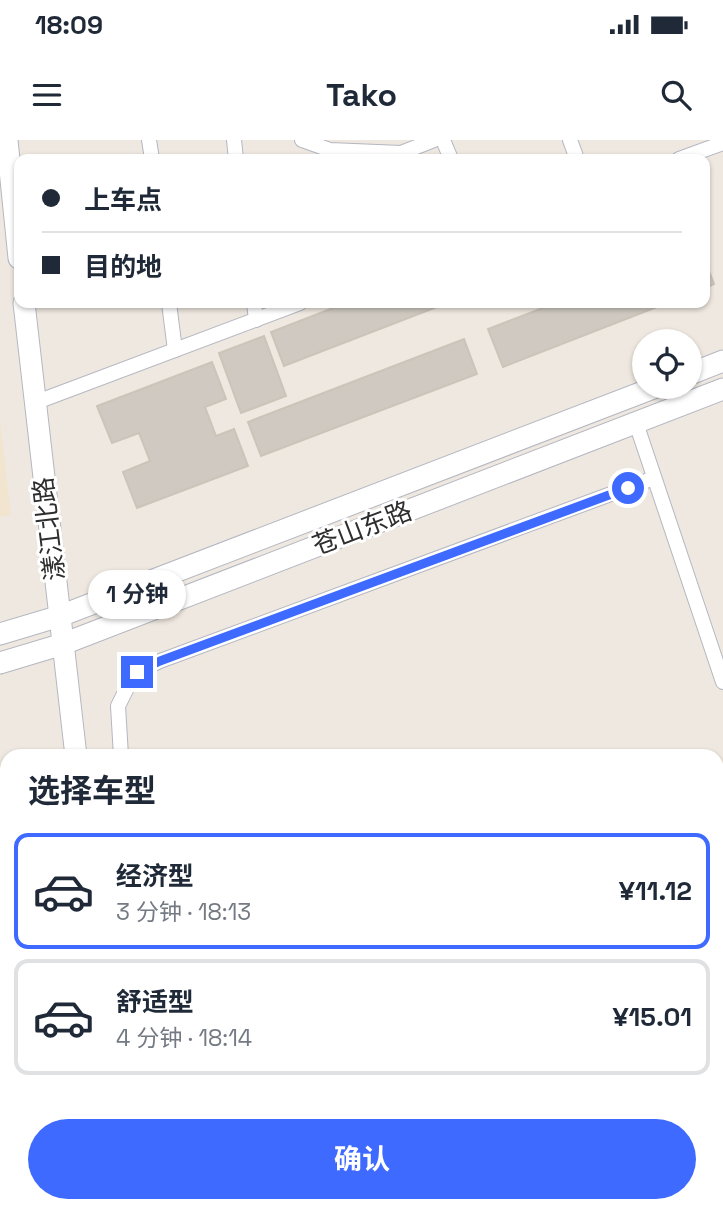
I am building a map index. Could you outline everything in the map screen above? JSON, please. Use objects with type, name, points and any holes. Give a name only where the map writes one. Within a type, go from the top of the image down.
[{"type":"main road","points":[[7,140],[14,209]]},
{"type":"main road","name":"漾江北路","points":[[24,308],[75,749]]},
{"type":"main road","points":[[702,369],[723,361]]},
{"type":"main road","name":"苍山东路","points":[[0,663],[63,644],[723,389]]},
{"type":"main road","name":"苍山东路","points":[[0,634],[60,616],[632,396]]},
{"type":"street","points":[[302,140],[325,154],[330,150],[404,154]]},
{"type":"street","points":[[408,154],[434,140]]},
{"type":"street","points":[[700,145],[723,143]]},
{"type":"street","points":[[170,308],[175,350]]},
{"type":"street","points":[[255,308],[256,320]]},
{"type":"street","points":[[34,403],[287,308]]},
{"type":"street","points":[[636,423],[723,682]]},
{"type":"street","points":[[121,749],[118,706],[137,672],[160,661],[654,478]]},
{"type":"shaded area","points":[[0,419],[11,515],[0,517]]},
{"type":"building","points":[[333,308],[434,308],[284,366],[271,332]]},
{"type":"building","points":[[543,308],[654,308],[503,367],[488,329]]},
{"type":"building","points":[[264,336],[286,396],[241,413],[219,353]]},
{"type":"building","points":[[464,339],[477,374],[261,456],[248,422]]},
{"type":"building","points":[[212,362],[226,399],[205,407],[216,436],[234,429],[248,466],[137,508],[123,472],[150,461],[139,433],[112,443],[97,406]]},
{"type":"route","points":[[137,672],[160,661],[628,488]]}]
